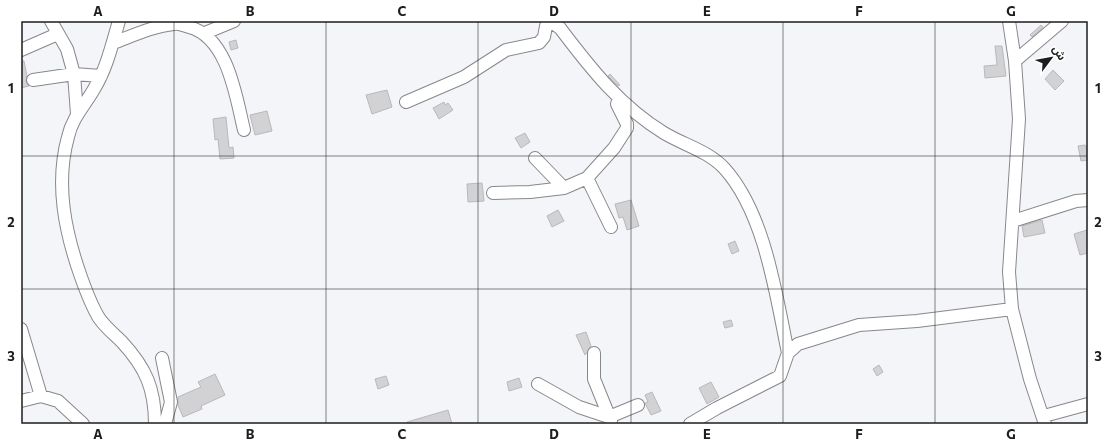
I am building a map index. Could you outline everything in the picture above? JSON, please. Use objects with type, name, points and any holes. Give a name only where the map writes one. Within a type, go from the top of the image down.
[{"type":"street","points":[[51,21],[67,50],[74,74],[78,114]]},
{"type":"street","points":[[119,21],[101,76],[94,90],[78,114],[68,136],[64,158],[62,194],[68,234],[92,308],[107,329],[122,342],[144,370],[155,402],[155,424]]},
{"type":"street","points":[[205,34],[234,21]]},
{"type":"street","points":[[1009,21],[1015,61],[1019,119],[1009,272],[1012,310],[1030,379],[1044,420],[1088,404]]},
{"type":"street","points":[[1015,61],[1062,21]]},
{"type":"street","points":[[113,43],[149,30],[176,23],[194,28],[205,34],[218,48],[229,74],[244,130]]},
{"type":"street","points":[[406,102],[464,77],[506,50],[539,43],[544,37],[546,26],[549,23],[553,23],[560,28],[593,73],[619,99],[664,133],[700,150],[724,168],[741,191],[752,213],[759,233],[776,297],[788,353]]},
{"type":"street","points":[[21,50],[58,35]]},
{"type":"street","points":[[33,80],[74,74],[101,76]]},
{"type":"street","points":[[493,193],[530,192],[564,188],[587,178],[614,148],[627,128],[627,124],[617,104],[619,99]]},
{"type":"street","points":[[535,158],[564,188]]},
{"type":"street","points":[[587,178],[611,227]]},
{"type":"street","points":[[1012,221],[1076,201],[1088,200]]},
{"type":"street","points":[[690,424],[717,408],[780,376],[788,353],[798,344],[859,325],[946,318],[1012,310]]},
{"type":"street","points":[[21,329],[41,396]]},
{"type":"street","points":[[594,353],[594,379],[610,420]]},
{"type":"street","points":[[162,358],[170,402],[165,424]]},
{"type":"street","points":[[538,384],[579,407],[610,420]]},
{"type":"street","points":[[21,401],[41,396],[58,401],[83,424]]},
{"type":"street","points":[[610,420],[638,405]]},
{"type":"building","points":[[1041,25],[1043,27],[1032,37],[1030,35]]},
{"type":"building","points":[[236,40],[238,48],[231,50],[229,42]]},
{"type":"building","points":[[995,46],[1002,46],[1006,76],[985,78],[984,66],[997,65]]},
{"type":"building","points":[[21,61],[24,61],[27,76],[26,81],[29,86],[21,88]]},
{"type":"building","points":[[1053,70],[1064,81],[1055,90],[1045,79]]},
{"type":"building","points":[[610,74],[620,85],[618,86],[608,76]]},
{"type":"building","points":[[387,90],[392,107],[372,114],[366,95]]},
{"type":"building","points":[[444,102],[445,105],[448,103],[453,110],[439,119],[433,108]]},
{"type":"building","points":[[267,111],[272,131],[255,135],[250,115]]},
{"type":"building","points":[[226,117],[229,148],[233,147],[234,158],[220,159],[218,139],[215,140],[213,119]]},
{"type":"building","points":[[525,133],[530,142],[521,148],[515,138]]},
{"type":"building","points":[[1085,145],[1086,147],[1088,146],[1088,160],[1081,161],[1078,146]]},
{"type":"building","points":[[482,183],[484,201],[468,202],[467,184]]},
{"type":"building","points":[[631,200],[639,226],[627,230],[623,217],[619,218],[615,204]]},
{"type":"building","points":[[558,210],[564,221],[552,227],[547,216]]},
{"type":"building","points":[[1042,220],[1045,233],[1024,237],[1022,226]]},
{"type":"building","points":[[1087,230],[1088,253],[1080,255],[1074,234]]},
{"type":"building","points":[[735,241],[739,251],[732,254],[728,244]]},
{"type":"building","points":[[731,320],[733,326],[725,328],[723,322]]},
{"type":"building","points":[[586,332],[591,346],[585,355],[576,335]]},
{"type":"building","points":[[879,365],[883,372],[877,376],[873,369]]},
{"type":"building","points":[[215,374],[225,395],[201,406],[202,409],[183,417],[178,405],[178,397],[201,387],[198,382]]},
{"type":"building","points":[[386,376],[389,385],[378,389],[375,379]]},
{"type":"building","points":[[519,378],[522,387],[509,391],[507,382]]},
{"type":"building","points":[[711,382],[719,397],[707,404],[699,388]]},
{"type":"building","points":[[652,392],[661,411],[651,415],[645,403],[648,402],[645,395]]},
{"type":"building","points":[[448,410],[452,424],[408,424],[407,422]]}]
